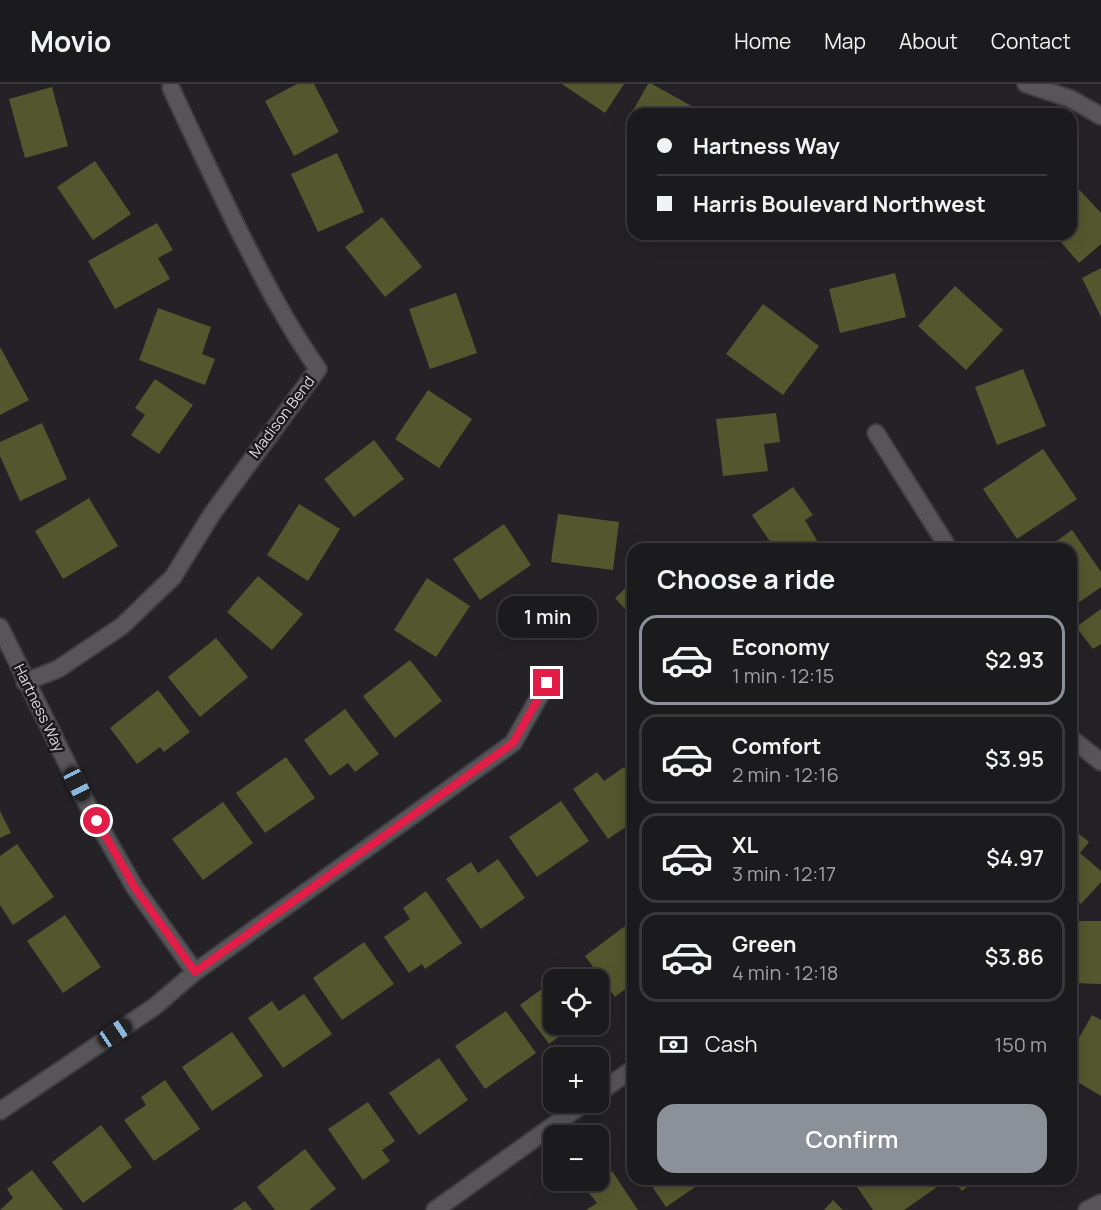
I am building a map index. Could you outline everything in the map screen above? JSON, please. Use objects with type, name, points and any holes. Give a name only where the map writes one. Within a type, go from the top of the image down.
[{"type":"street","points":[[1026,84],[1071,99],[1101,116]]},
{"type":"street","name":"Madison Bend","points":[[26,682],[58,669],[122,626],[172,577],[212,514],[318,369],[300,345],[260,274],[171,87]]},
{"type":"street","points":[[876,433],[945,543]]},
{"type":"street","name":"Hartness Way","points":[[0,627],[87,804],[135,888],[195,972]]},
{"type":"street","points":[[0,1111],[154,1007],[195,972],[513,743],[547,683]]},
{"type":"street","points":[[1077,743],[1101,762]]},
{"type":"street","points":[[609,1086],[627,1073]]},
{"type":"street","points":[[435,1210],[571,1113]]},
{"type":"street","points":[[1087,1210],[1101,1203]]},
{"type":"building","points":[[297,84],[314,84],[339,132],[294,156],[265,101]]},
{"type":"building","points":[[562,84],[624,84],[605,113]]},
{"type":"building","points":[[648,84],[652,84],[695,108],[635,108]]},
{"type":"building","points":[[52,87],[68,146],[25,158],[9,99]]},
{"type":"building","points":[[337,153],[364,212],[318,232],[291,174]]},
{"type":"building","points":[[95,161],[131,214],[93,240],[57,187]]},
{"type":"building","points":[[1077,187],[1101,213],[1101,244],[1079,263],[1059,240],[1077,240]]},
{"type":"building","points":[[382,217],[422,267],[385,297],[345,247]]},
{"type":"building","points":[[157,223],[173,250],[158,258],[170,279],[115,309],[88,261]]},
{"type":"building","points":[[1101,268],[1101,317],[1082,278]]},
{"type":"building","points":[[895,273],[906,317],[840,333],[829,289]]},
{"type":"building","points":[[955,286],[1003,330],[966,370],[918,326]]},
{"type":"building","points":[[456,293],[477,353],[430,369],[409,309]]},
{"type":"building","points":[[763,304],[819,346],[783,395],[726,354]]},
{"type":"building","points":[[158,308],[211,327],[202,354],[215,359],[205,385],[139,360]]},
{"type":"building","points":[[0,347],[29,400],[0,415]]},
{"type":"building","points":[[1023,369],[1046,426],[997,445],[975,387]]},
{"type":"building","points":[[155,379],[193,405],[159,454],[131,435],[145,415],[135,408]]},
{"type":"building","points":[[428,390],[472,419],[439,468],[395,439]]},
{"type":"building","points":[[776,413],[780,442],[764,444],[768,471],[723,476],[716,419]]},
{"type":"building","points":[[42,423],[67,479],[20,501],[0,456],[0,442]]},
{"type":"building","points":[[374,440],[404,479],[354,517],[324,479]]},
{"type":"building","points":[[1043,449],[1077,499],[1017,539],[983,489]]},
{"type":"building","points":[[793,487],[813,515],[805,520],[818,543],[771,543],[752,515]]},
{"type":"building","points":[[89,498],[118,546],[63,579],[35,531]]},
{"type":"building","points":[[299,504],[340,529],[308,581],[267,555]]},
{"type":"building","points":[[558,514],[619,522],[613,570],[551,562]]},
{"type":"building","points":[[504,524],[531,565],[480,600],[453,559]]},
{"type":"building","points":[[1072,530],[1101,572],[1101,587],[1077,604],[1077,543],[1054,543]]},
{"type":"building","points":[[258,576],[303,614],[272,650],[227,612]]},
{"type":"building","points":[[427,578],[470,606],[436,657],[394,630]]},
{"type":"building","points":[[627,587],[627,611],[615,598]]},
{"type":"building","points":[[1101,609],[1101,644],[1093,649],[1077,626]]},
{"type":"building","points":[[216,638],[248,677],[200,717],[168,677]]},
{"type":"building","points":[[410,660],[442,701],[395,738],[363,696]]},
{"type":"building","points":[[158,690],[190,732],[164,752],[160,747],[137,764],[110,728]]},
{"type":"building","points":[[345,709],[379,754],[355,772],[348,763],[330,776],[304,740]]},
{"type":"building","points":[[286,757],[315,798],[265,833],[236,793]]},
{"type":"building","points":[[624,767],[627,772],[627,826],[608,839],[573,789],[597,772],[604,781]]},
{"type":"building","points":[[561,801],[589,841],[537,877],[509,837]]},
{"type":"building","points":[[223,802],[253,843],[203,880],[172,839]]},
{"type":"building","points":[[0,811],[11,833],[0,838]]},
{"type":"building","points":[[1077,832],[1089,842],[1080,853],[1101,871],[1101,882],[1081,904],[1077,900]]},
{"type":"building","points":[[17,844],[54,897],[13,925],[0,905],[0,856]]},
{"type":"building","points":[[498,859],[525,898],[481,929],[446,879],[471,862],[478,873]]},
{"type":"building","points":[[426,891],[462,943],[425,969],[422,964],[409,973],[384,937],[410,919],[403,908]]},
{"type":"building","points":[[65,915],[101,967],[63,993],[27,941]]},
{"type":"building","points":[[1077,921],[1101,921],[1101,984],[1077,983]]},
{"type":"building","points":[[627,924],[627,988],[615,997],[609,989],[609,969],[595,969],[585,956]]},
{"type":"building","points":[[364,942],[394,984],[342,1020],[313,978]]},
{"type":"building","points":[[543,988],[543,1035],[561,1035],[549,1044],[520,1005]]},
{"type":"building","points":[[304,994],[332,1034],[283,1068],[248,1018],[272,1001],[279,1011]]},
{"type":"building","points":[[506,1011],[536,1053],[485,1089],[455,1046]]},
{"type":"building","points":[[1092,1015],[1101,1020],[1101,1096],[1077,1082],[1077,1041]]},
{"type":"building","points":[[232,1032],[263,1076],[212,1111],[182,1067]]},
{"type":"building","points":[[439,1058],[468,1100],[419,1135],[389,1093]]},
{"type":"building","points":[[165,1080],[200,1129],[154,1161],[124,1120],[146,1105],[141,1097]]},
{"type":"building","points":[[368,1102],[395,1141],[382,1150],[390,1161],[363,1180],[328,1129]]},
{"type":"building","points":[[101,1125],[132,1167],[83,1203],[52,1162]]},
{"type":"building","points":[[305,1149],[336,1189],[309,1210],[275,1210],[257,1187]]},
{"type":"building","points":[[32,1170],[63,1210],[0,1210],[13,1198],[7,1189]]},
{"type":"building","points":[[612,1171],[638,1210],[586,1210],[597,1203],[588,1191],[609,1191],[609,1173]]},
{"type":"building","points":[[651,1185],[698,1185],[666,1207]]},
{"type":"building","points":[[856,1185],[934,1185],[936,1188],[904,1210],[873,1210]]},
{"type":"building","points":[[957,1185],[970,1185],[962,1191]]},
{"type":"building","points":[[833,1200],[843,1210],[824,1210]]},
{"type":"building","points":[[245,1201],[252,1210],[232,1210]]},
{"type":"route","points":[[97,821],[135,888],[195,972],[513,743],[547,683]]}]
